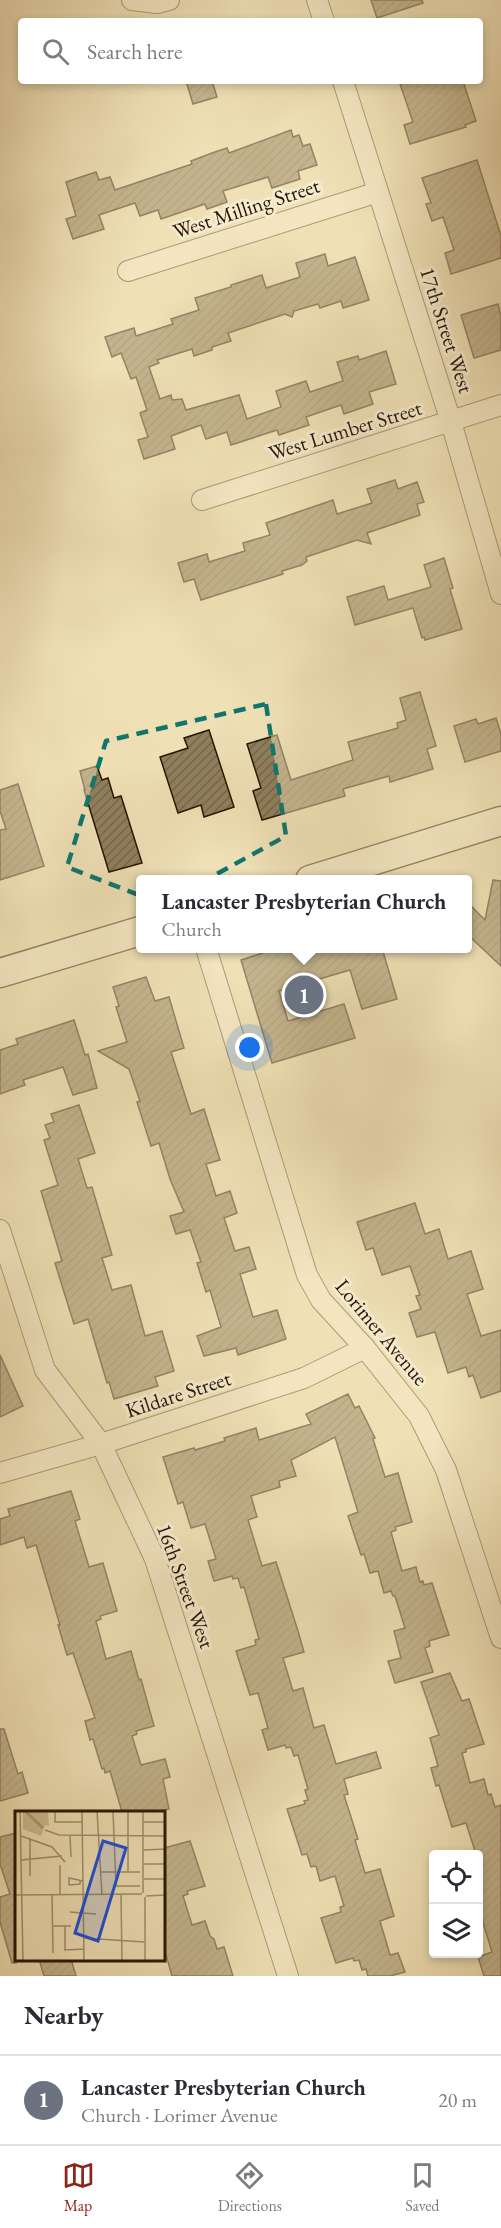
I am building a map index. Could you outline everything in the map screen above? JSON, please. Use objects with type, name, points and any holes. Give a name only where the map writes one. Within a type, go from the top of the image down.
[{"type":"street","points":[[132,0],[157,3],[169,0]]},
{"type":"street","points":[[317,0],[323,18]]},
{"type":"street","name":"17th Street West","points":[[344,84],[451,422],[501,594]]},
{"type":"street","name":"West Milling Street","points":[[128,271],[378,192]]},
{"type":"street","name":"West Lumber Street","points":[[202,500],[501,405]]},
{"type":"street","points":[[323,875],[501,821]]},
{"type":"street","points":[[0,973],[136,932]]},
{"type":"street","name":"Lorimer Avenue","points":[[208,953],[307,1275],[321,1300],[366,1348],[419,1416],[446,1470],[501,1638]]},
{"type":"street","name":"16th Street West","points":[[0,1230],[45,1371],[101,1444],[154,1559],[288,1976]]},
{"type":"street","name":"Kildare Street","points":[[0,1473],[101,1444],[304,1378],[366,1348]]},
{"type":"highlighted area","points":[[266,704],[286,836],[162,904],[67,867],[106,741]]},
{"type":"building","points":[[371,0],[422,0],[423,3],[377,18]]},
{"type":"building","points":[[187,84],[213,84],[217,97],[193,104]]},
{"type":"building","points":[[400,84],[464,84],[476,121],[465,125],[466,127],[410,144],[404,125],[413,122]]},
{"type":"building","points":[[291,130],[293,137],[299,135],[303,146],[310,144],[317,165],[298,171],[300,179],[272,188],[268,177],[223,191],[227,202],[207,209],[205,204],[161,219],[158,210],[140,216],[135,203],[99,215],[104,229],[73,239],[66,219],[76,216],[66,182],[96,172],[99,180],[110,177],[115,190],[192,164],[191,161],[212,153],[227,148],[229,153]]},
{"type":"building","points":[[477,160],[501,236],[501,258],[451,274],[445,253],[454,250],[443,217],[432,221],[426,204],[431,203],[422,178]]},
{"type":"building","points":[[325,254],[328,266],[355,257],[369,300],[343,308],[341,301],[320,308],[318,304],[294,311],[292,317],[285,314],[228,333],[231,341],[212,347],[212,350],[194,356],[192,349],[157,360],[159,363],[149,367],[160,399],[171,395],[172,400],[182,399],[186,410],[239,395],[247,419],[281,407],[276,391],[306,381],[310,392],[343,381],[337,362],[358,356],[359,360],[386,351],[396,384],[369,392],[373,404],[344,414],[341,405],[306,417],[309,425],[279,435],[277,430],[231,445],[227,432],[206,439],[201,425],[171,436],[175,449],[144,459],[138,440],[148,437],[140,413],[147,410],[136,377],[131,379],[121,353],[112,357],[105,337],[134,328],[136,336],[173,324],[171,319],[199,310],[195,298],[262,275],[266,288],[300,277],[296,263]]},
{"type":"building","points":[[498,304],[501,316],[501,350],[474,358],[461,315]]},
{"type":"building","points":[[395,480],[398,489],[417,482],[424,502],[417,504],[420,515],[367,533],[371,544],[357,540],[306,557],[307,561],[302,565],[282,571],[283,574],[201,600],[194,579],[184,582],[178,563],[207,554],[209,562],[245,551],[243,543],[270,535],[266,523],[333,500],[337,514],[372,503],[367,489]]},
{"type":"building","points":[[444,558],[453,588],[450,589],[462,629],[425,640],[424,637],[422,638],[413,608],[355,625],[347,597],[384,586],[388,600],[431,587],[424,565]]},
{"type":"building","points":[[420,692],[436,746],[427,749],[433,769],[390,782],[389,776],[343,789],[345,796],[262,820],[253,791],[261,788],[247,744],[277,735],[291,780],[353,760],[348,742],[398,728],[397,723],[406,720],[400,698]]},
{"type":"building","points":[[496,718],[501,734],[501,751],[465,762],[454,726],[476,719],[478,724]]},
{"type":"building","points":[[209,730],[234,807],[204,817],[201,805],[178,813],[160,757],[188,748],[184,738]]},
{"type":"building","points":[[97,766],[102,780],[108,778],[114,798],[121,796],[142,863],[109,872],[80,771]]},
{"type":"building","points":[[18,784],[44,866],[0,880],[0,830],[6,829],[0,811],[0,790]]},
{"type":"building","points":[[493,880],[501,881],[501,966],[472,939],[472,907],[485,920]]},
{"type":"building","points":[[263,953],[383,953],[397,999],[362,1009],[350,970],[279,991],[288,1021],[344,1004],[355,1038],[272,1063],[241,960]]},
{"type":"building","points":[[146,977],[155,1001],[169,997],[184,1048],[171,1052],[191,1114],[204,1109],[220,1160],[206,1164],[216,1196],[230,1191],[237,1213],[224,1218],[235,1251],[249,1247],[256,1269],[240,1274],[253,1317],[277,1310],[286,1339],[238,1355],[236,1348],[204,1356],[197,1336],[221,1327],[210,1290],[206,1292],[197,1263],[201,1262],[190,1230],[176,1234],[170,1216],[184,1212],[170,1179],[159,1143],[151,1146],[129,1069],[98,1051],[127,1042],[116,1007],[119,1006],[113,987]]},
{"type":"building","points":[[74,1020],[85,1055],[88,1054],[97,1088],[73,1095],[63,1067],[23,1080],[25,1085],[0,1094],[0,1050],[18,1044],[16,1039]]},
{"type":"building","points":[[79,1105],[95,1153],[78,1159],[87,1188],[92,1187],[112,1255],[102,1258],[112,1290],[131,1285],[145,1336],[162,1331],[174,1371],[155,1377],[158,1386],[114,1399],[88,1319],[74,1324],[55,1263],[62,1261],[41,1191],[58,1185],[44,1140],[50,1138],[45,1125],[54,1122],[51,1114]]},
{"type":"building","points":[[415,1203],[425,1234],[439,1229],[448,1259],[471,1251],[483,1289],[467,1294],[481,1336],[501,1330],[501,1391],[481,1398],[473,1375],[469,1377],[466,1367],[448,1373],[435,1332],[417,1337],[409,1313],[421,1309],[416,1296],[420,1295],[410,1266],[382,1275],[373,1248],[366,1250],[357,1222]]},
{"type":"building","points":[[0,1355],[23,1406],[0,1417]]},
{"type":"building","points":[[348,1394],[355,1408],[359,1406],[375,1438],[373,1439],[385,1477],[398,1473],[412,1522],[395,1527],[396,1530],[391,1532],[402,1571],[416,1567],[420,1582],[423,1581],[424,1585],[432,1583],[449,1635],[429,1641],[430,1646],[425,1648],[433,1672],[395,1683],[388,1661],[401,1658],[394,1631],[405,1628],[395,1596],[391,1591],[384,1593],[378,1571],[370,1573],[364,1554],[361,1555],[348,1516],[358,1512],[335,1437],[291,1460],[296,1476],[279,1481],[280,1487],[251,1496],[257,1517],[248,1520],[262,1566],[276,1562],[304,1652],[283,1658],[293,1691],[303,1688],[314,1728],[324,1725],[336,1764],[376,1752],[381,1768],[344,1779],[348,1794],[344,1795],[358,1839],[355,1840],[365,1873],[380,1869],[394,1916],[380,1921],[390,1955],[398,1953],[405,1972],[390,1976],[368,1976],[366,1969],[362,1970],[359,1960],[354,1961],[353,1958],[336,1963],[321,1918],[341,1912],[340,1907],[344,1906],[335,1876],[320,1881],[316,1866],[311,1867],[307,1854],[302,1855],[287,1809],[305,1804],[304,1801],[308,1800],[305,1790],[308,1789],[298,1755],[294,1756],[291,1747],[286,1748],[285,1745],[268,1750],[262,1730],[268,1728],[258,1693],[250,1695],[236,1651],[256,1645],[255,1640],[259,1639],[244,1587],[241,1588],[238,1578],[233,1579],[232,1576],[214,1581],[208,1561],[216,1559],[205,1524],[191,1528],[183,1502],[178,1504],[163,1457],[225,1441],[224,1438],[256,1428],[259,1440],[311,1424],[306,1414]]},
{"type":"building","points":[[71,1491],[80,1519],[75,1521],[89,1567],[103,1563],[117,1611],[100,1616],[101,1619],[96,1621],[106,1659],[131,1651],[154,1726],[136,1731],[137,1734],[132,1736],[141,1765],[165,1759],[170,1777],[163,1779],[169,1809],[122,1811],[110,1771],[105,1773],[104,1768],[102,1769],[93,1739],[90,1740],[85,1721],[95,1718],[73,1653],[67,1655],[36,1545],[27,1548],[24,1537],[0,1545],[0,1519],[10,1516],[8,1509]]},
{"type":"building","points":[[450,1673],[462,1701],[469,1699],[484,1744],[466,1749],[466,1752],[462,1753],[470,1783],[484,1779],[488,1795],[491,1794],[495,1807],[501,1805],[501,1976],[484,1976],[478,1958],[483,1958],[483,1955],[492,1952],[483,1922],[483,1850],[475,1850],[466,1823],[452,1827],[439,1785],[436,1786],[431,1768],[438,1766],[430,1738],[439,1735],[421,1682]]},
{"type":"building","points":[[0,1729],[4,1729],[18,1774],[22,1772],[28,1793],[0,1801]]},
{"type":"building","points":[[15,1833],[16,1963],[12,1963],[0,1922],[0,1897],[10,1894],[0,1864],[0,1837]]},
{"type":"building","points":[[190,1841],[205,1886],[187,1891],[188,1894],[183,1896],[192,1925],[205,1921],[217,1949],[224,1947],[233,1976],[172,1976],[165,1952],[165,1848]]},
{"type":"building","points":[[40,1961],[72,1961],[76,1976],[44,1976]]},
{"type":"place","name":"Lancaster Presbyterian Church","points":[[304,995]]}]
